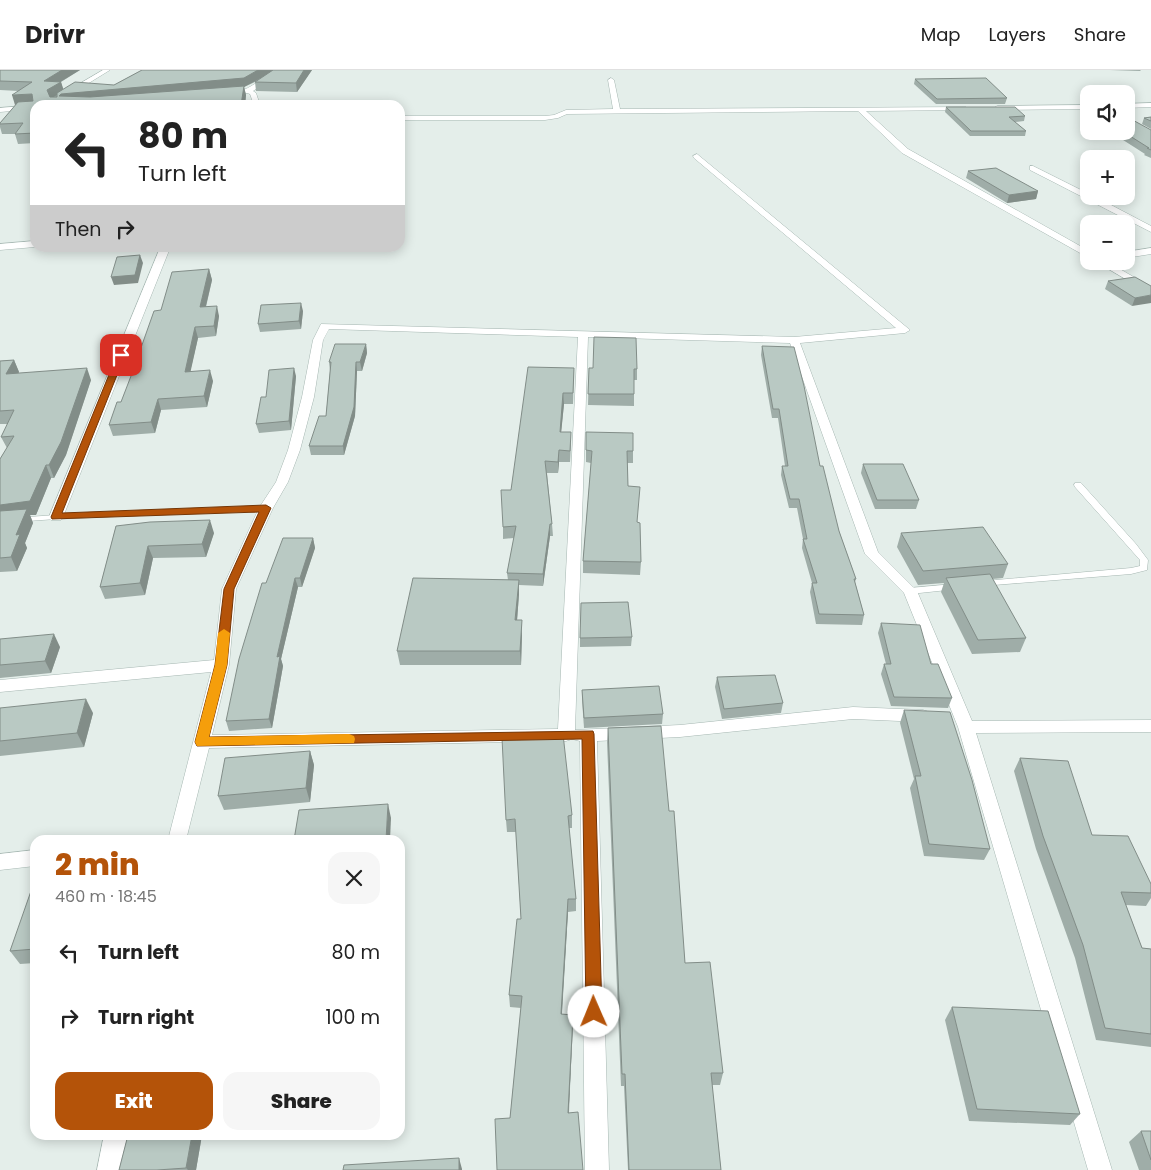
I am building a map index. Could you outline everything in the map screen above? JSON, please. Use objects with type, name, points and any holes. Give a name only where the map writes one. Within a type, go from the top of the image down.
[{"type":"street","points":[[56,100],[107,70]]},
{"type":"street","points":[[219,93],[248,91],[284,70]]},
{"type":"street","points":[[611,80],[617,111]]},
{"type":"street","points":[[248,91],[253,93],[255,100]]},
{"type":"street","points":[[1135,106],[1151,105]]},
{"type":"street","points":[[989,108],[1080,107]]},
{"type":"street","points":[[0,110],[30,108]]},
{"type":"street","points":[[405,118],[545,118],[556,117],[566,112],[617,111],[970,108]]},
{"type":"street","points":[[6,116],[12,109]]},
{"type":"street","points":[[860,110],[905,151],[1080,250]]},
{"type":"street","points":[[178,835],[221,665],[229,589],[266,508],[282,482],[294,450],[308,397],[318,340],[325,326],[794,340],[905,330],[697,156]]},
{"type":"street","points":[[1034,168],[1151,229]]},
{"type":"street","points":[[0,247],[30,244]]},
{"type":"street","points":[[1135,254],[1151,251]]},
{"type":"street","points":[[56,517],[162,252]]},
{"type":"street","points":[[1115,270],[1151,291]]},
{"type":"street","points":[[566,735],[583,334]]},
{"type":"street","points":[[794,340],[872,554],[910,591],[964,722],[1100,1170]]},
{"type":"street","points":[[0,686],[221,665]]},
{"type":"street","points":[[202,742],[566,735],[740,726],[852,713],[964,722],[1151,726]]},
{"type":"street","points":[[588,734],[597,1170]]},
{"type":"street","points":[[0,862],[30,859]]},
{"type":"street","points":[[109,1170],[115,1140]]},
{"type":"lane","points":[[977,585],[1131,571],[1144,568],[1144,560],[1133,546],[1078,485]]},
{"type":"lane","points":[[0,521],[266,508]]},
{"type":"lane","points":[[910,591],[968,586]]},
{"type":"building","points":[[0,70],[62,70],[44,81],[61,82],[47,90],[50,97],[57,97],[57,93],[75,82],[114,85],[142,70],[258,70],[244,78],[61,94],[59,96],[90,97],[244,86],[242,100],[33,100],[32,94],[12,95],[32,82],[0,81]]},
{"type":"building","points":[[273,70],[304,70],[296,83],[255,82]]},
{"type":"building","points":[[986,78],[1007,98],[937,99],[915,79]]},
{"type":"building","points":[[30,101],[30,133],[15,134],[23,123],[0,124],[18,102]]},
{"type":"building","points":[[946,107],[1015,107],[1025,116],[1009,117],[1026,131],[971,131]]},
{"type":"building","points":[[1135,121],[1151,130],[1151,150],[1147,148],[1149,148],[1135,139]]},
{"type":"building","points":[[996,168],[1038,191],[1009,195],[968,171]]},
{"type":"building","points":[[140,255],[135,275],[111,277],[117,257]]},
{"type":"building","points":[[209,269],[200,307],[217,306],[214,326],[195,327],[185,372],[210,370],[204,396],[158,399],[151,422],[109,425],[117,402],[121,402],[154,311],[161,310],[172,272]]},
{"type":"building","points":[[1135,277],[1151,286],[1151,295],[1135,298],[1108,281]]},
{"type":"building","points":[[301,303],[299,321],[258,324],[261,305]]},
{"type":"building","points":[[594,337],[636,338],[637,369],[634,369],[634,394],[588,394],[589,368],[593,368]]},
{"type":"building","points":[[335,344],[366,344],[360,362],[356,362],[354,407],[343,446],[309,446],[319,416],[326,416],[331,362],[329,362]]},
{"type":"building","points":[[762,346],[794,347],[820,466],[823,466],[839,531],[856,579],[854,579],[864,615],[819,614],[812,583],[817,583],[803,539],[807,539],[799,499],[790,499],[782,466],[788,466],[779,409],[773,409]]},
{"type":"building","points":[[14,360],[6,374],[87,368],[61,442],[49,465],[46,465],[30,501],[0,505],[0,459],[14,436],[1,437],[14,410],[0,411],[0,361]]},
{"type":"building","points":[[528,367],[574,368],[573,393],[563,393],[560,432],[571,432],[570,451],[559,450],[558,462],[545,461],[552,524],[550,524],[543,574],[507,573],[516,526],[503,527],[501,490],[511,490]]},
{"type":"building","points":[[294,368],[289,421],[256,424],[261,397],[266,397],[269,370]]},
{"type":"building","points":[[586,432],[633,433],[633,451],[627,451],[628,486],[640,487],[637,522],[640,523],[641,562],[583,561],[592,451],[586,450]]},
{"type":"building","points":[[863,464],[903,464],[919,500],[877,500]]},
{"type":"building","points":[[27,509],[16,535],[20,534],[11,557],[0,558],[0,511]]},
{"type":"building","points":[[210,520],[202,544],[148,546],[140,583],[100,587],[116,526],[150,522]]},
{"type":"building","points":[[983,527],[1008,564],[923,571],[901,533]]},
{"type":"building","points":[[283,538],[313,538],[300,578],[295,578],[277,657],[280,656],[269,719],[226,721],[239,659],[262,583],[266,583]]},
{"type":"building","points":[[990,574],[1026,638],[978,640],[946,578]]},
{"type":"building","points":[[413,578],[519,580],[515,620],[522,620],[520,651],[397,651]]},
{"type":"building","points":[[628,602],[632,637],[580,638],[581,603]]},
{"type":"building","points":[[881,623],[920,625],[931,664],[938,664],[952,698],[894,697],[884,664],[891,664]]},
{"type":"building","points":[[54,634],[45,661],[0,665],[0,639]]},
{"type":"building","points":[[775,675],[783,703],[724,709],[717,677]]},
{"type":"building","points":[[659,686],[663,714],[584,718],[582,690]]},
{"type":"building","points":[[86,699],[77,733],[0,741],[0,708]]},
{"type":"building","points":[[904,710],[950,712],[972,780],[990,849],[929,844],[915,776],[921,776]]},
{"type":"building","points":[[661,726],[669,811],[674,811],[685,963],[710,962],[723,1073],[711,1073],[721,1170],[629,1170],[625,1074],[622,1074],[608,728]]},
{"type":"building","points":[[563,734],[572,815],[568,816],[576,899],[568,899],[561,1014],[573,1015],[568,1113],[578,1112],[583,1170],[497,1170],[495,1119],[510,1118],[522,996],[509,995],[517,919],[521,919],[515,819],[506,820],[502,738]]},
{"type":"building","points":[[310,751],[306,788],[218,796],[225,758]]},
{"type":"building","points":[[1020,758],[1068,761],[1092,835],[1128,836],[1151,884],[1151,893],[1121,892],[1142,948],[1151,949],[1151,1034],[1105,1028],[1083,945],[1043,836]]},
{"type":"building","points":[[388,804],[386,835],[295,835],[299,810]]},
{"type":"building","points":[[30,894],[30,949],[10,951]]},
{"type":"building","points":[[952,1007],[1048,1011],[1080,1114],[977,1109]]},
{"type":"building","points":[[1141,1131],[1151,1131],[1151,1160]]},
{"type":"building","points":[[127,1140],[191,1140],[186,1168],[119,1170]]},
{"type":"building","points":[[459,1158],[459,1170],[343,1170],[344,1165]]},
{"type":"slow traffic","points":[[224,633],[221,665],[202,742],[349,739]]},
{"type":"route","points":[[121,355],[56,517],[266,508],[229,589],[221,665],[202,742],[588,734],[594,1012]]}]
